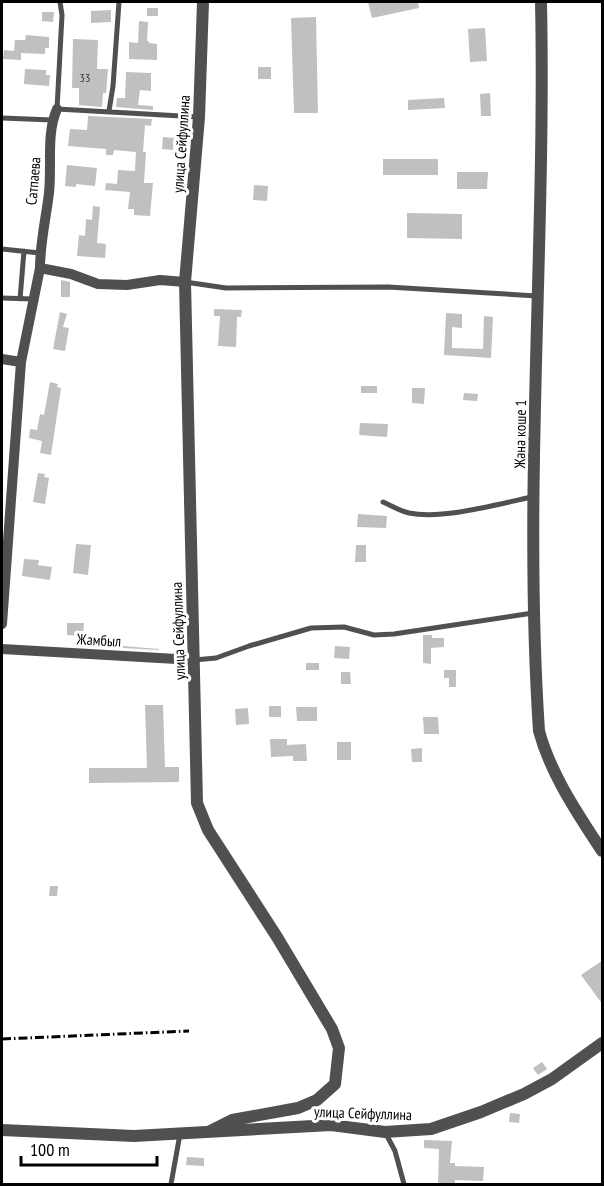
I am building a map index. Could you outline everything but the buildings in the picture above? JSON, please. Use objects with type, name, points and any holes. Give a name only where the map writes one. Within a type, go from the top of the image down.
[{"type":"street","name":"улица Сейфуллина","points":[[203,2],[199,117],[185,282],[197,803],[208,830],[277,937],[332,1029],[339,1048],[335,1084],[317,1100],[298,1108],[232,1120],[210,1131]]},
{"type":"street","name":"Жана коше 1","points":[[541,2],[543,82],[534,497],[539,731],[545,752],[577,812],[603,851]]},
{"type":"street","name":"Сатпаева","points":[[2,624],[21,362],[40,268],[49,192],[52,120],[57,109]]},
{"type":"street","points":[[40,268],[71,274],[98,284],[127,285],[160,280],[185,282]]},
{"type":"street","points":[[2,359],[21,362]]},
{"type":"street","name":"Жамбыл","points":[[2,649],[194,660]]},
{"type":"street","name":"улица Сейфуллина","points":[[2,1130],[134,1136],[331,1125],[386,1132],[431,1129],[524,1094],[552,1079],[603,1043]]},
{"type":"lane","name":"Сатпаева","points":[[57,109],[62,15],[60,2]]},
{"type":"lane","points":[[110,111],[119,2]]},
{"type":"lane","points":[[57,109],[199,117]]},
{"type":"lane","points":[[2,118],[52,120]]},
{"type":"lane","points":[[2,249],[40,253]]},
{"type":"lane","points":[[20,298],[24,251]]},
{"type":"lane","points":[[185,282],[226,288],[388,287],[538,296]]},
{"type":"lane","points":[[2,298],[34,299]]},
{"type":"lane","points":[[383,501],[401,511],[437,514],[534,497]]},
{"type":"lane","points":[[194,660],[216,658],[311,628],[344,627],[374,635],[394,634],[535,612]]},
{"type":"lane","points":[[386,1132],[395,1151],[404,1185]]},
{"type":"lane","points":[[171,1185],[180,1134]]},
{"type":"railway","points":[[2,1039],[189,1031]]}]
